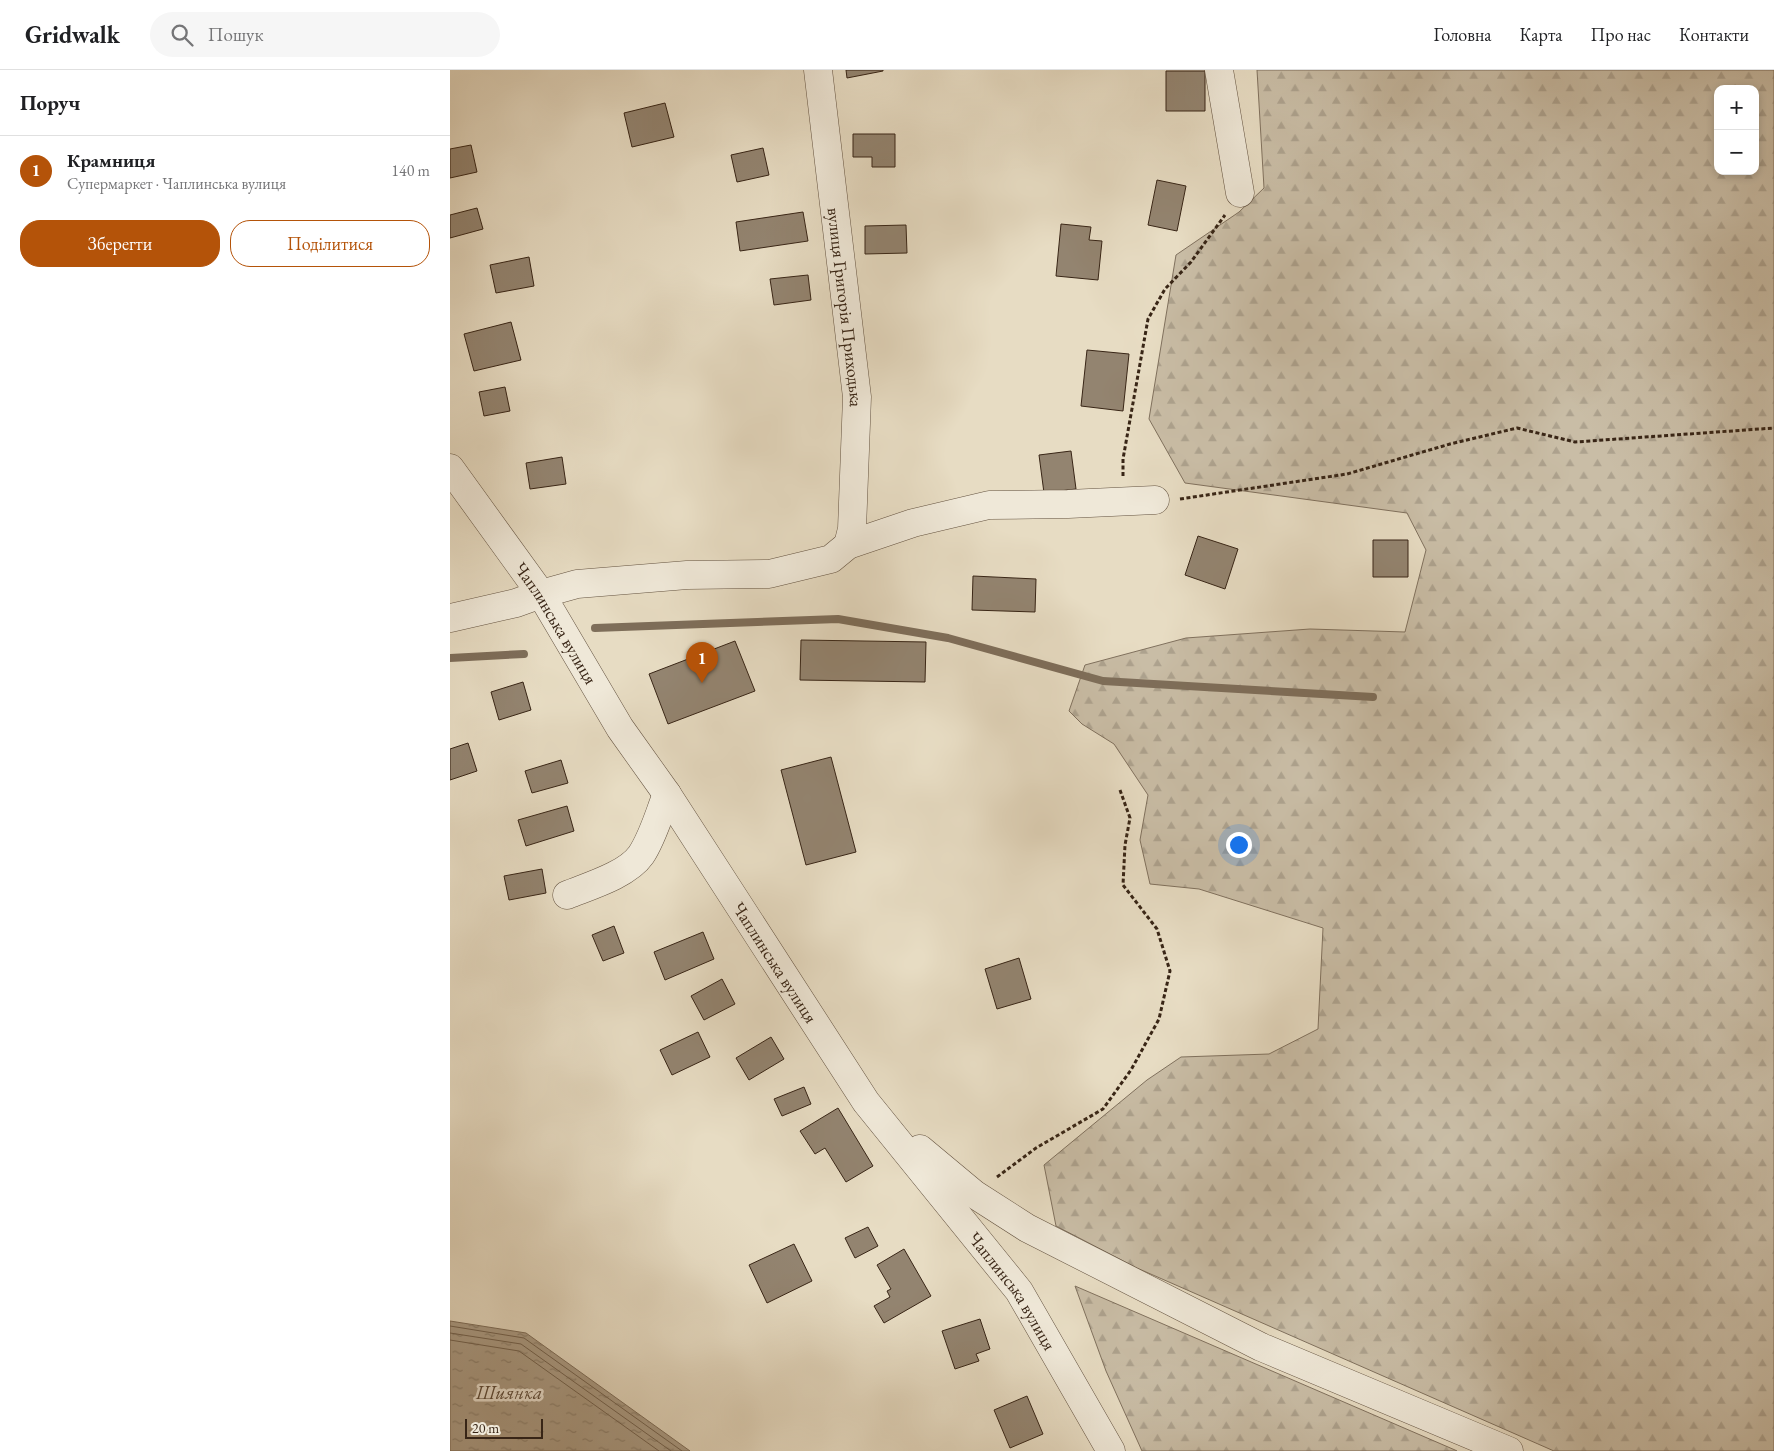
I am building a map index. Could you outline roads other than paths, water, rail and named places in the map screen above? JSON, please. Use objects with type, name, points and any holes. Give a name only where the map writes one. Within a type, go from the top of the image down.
[{"type":"street","name":"вулиця Григорія Приходька","points":[[818,70],[857,397],[852,529],[848,545]]},
{"type":"street","points":[[1219,70],[1240,193]]},
{"type":"street","name":"Чаплинська вулиця","points":[[450,468],[541,594],[620,728],[667,794],[866,1102],[1019,1291],[1110,1451]]},
{"type":"street","points":[[450,618],[516,603],[577,584],[687,575],[769,574],[831,559],[848,545],[914,523],[989,505],[1155,500]]},
{"type":"street","points":[[567,895],[618,874],[640,856],[649,840],[667,794]]},
{"type":"street","points":[[866,1102],[974,1194],[1026,1228],[1261,1347],[1509,1451]]},
{"type":"water","name":"Шиянка","points":[[450,1321],[526,1333],[690,1451],[450,1451]]},
{"type":"waterway","points":[[595,628],[838,619],[948,638],[1103,681],[1373,697]]},
{"type":"waterway","points":[[450,658],[524,654]]},
{"type":"place","name":"Крамниця","points":[[702,683]]}]
